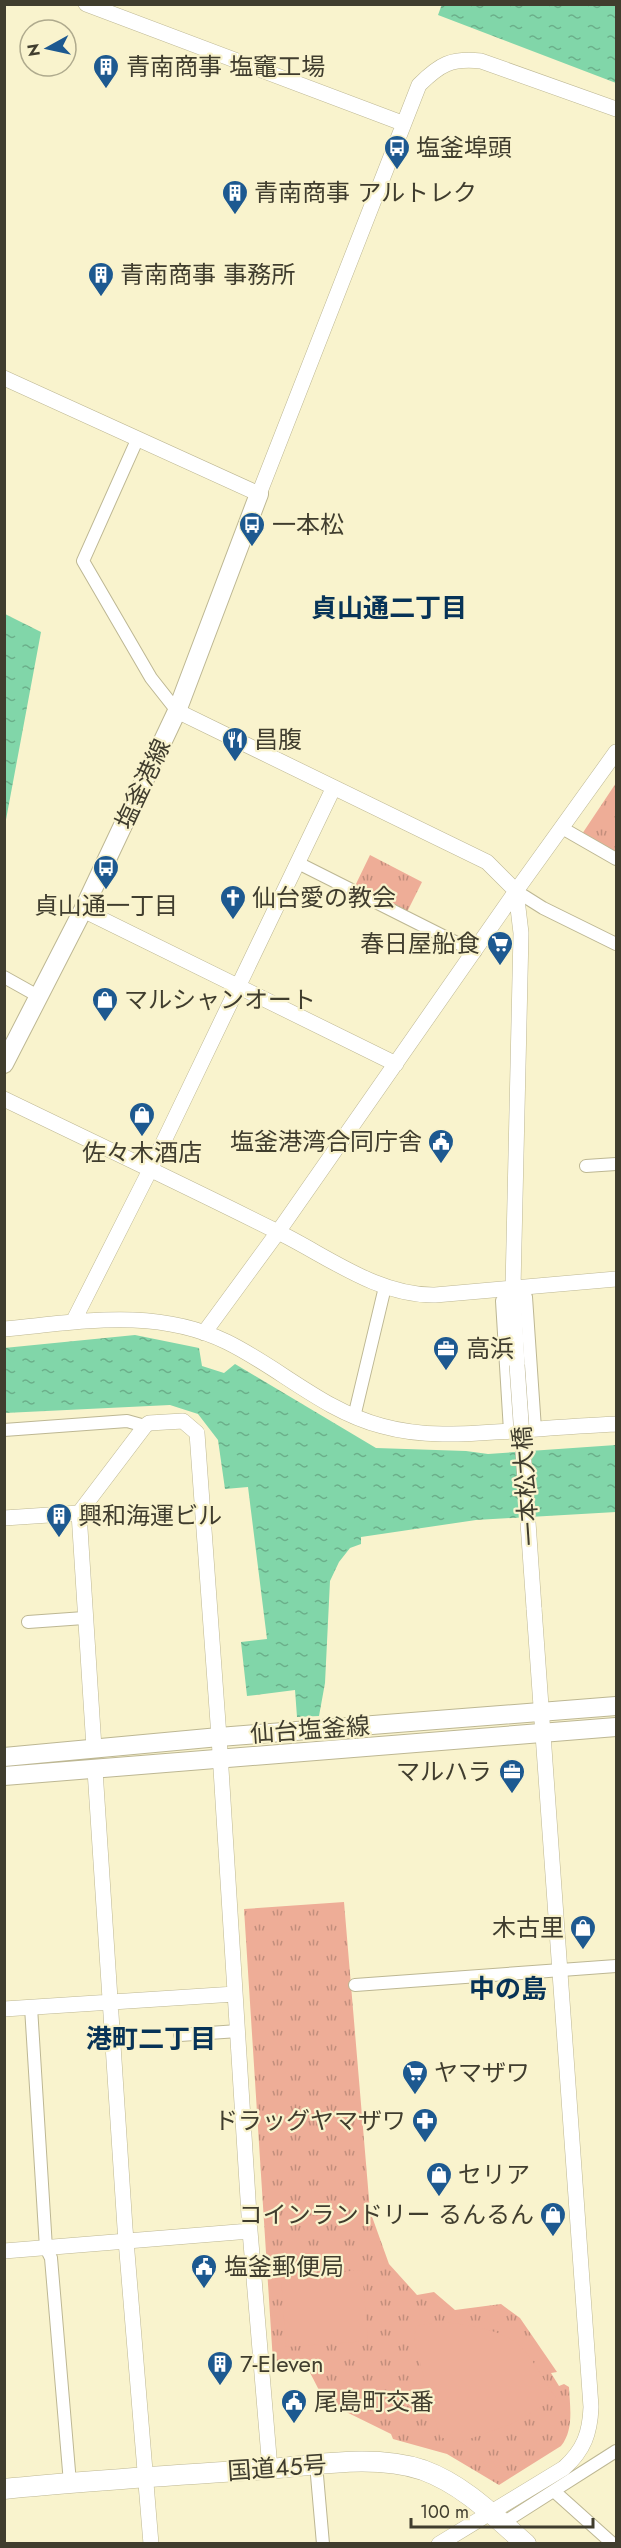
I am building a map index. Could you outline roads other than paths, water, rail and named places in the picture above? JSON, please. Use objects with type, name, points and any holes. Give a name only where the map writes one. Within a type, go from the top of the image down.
[{"type":"highway","name":"国道45号","points":[[4,2490],[146,2476],[316,2464],[368,2462],[393,2464],[422,2470],[446,2481],[497,2518],[526,2544]]},
{"type":"main road","name":"塩釜港線","points":[[4,1064],[82,910],[177,711],[259,494]]},
{"type":"main road","name":"仙台塩釜線","points":[[4,1757],[219,1737],[616,1706]]},
{"type":"main road","name":"仙台塩釜線","points":[[4,1776],[616,1727]]},
{"type":"street","points":[[86,4],[402,123]]},
{"type":"street","points":[[4,378],[259,494],[402,123],[419,85],[434,70],[449,62],[465,59],[481,61],[616,109]]},
{"type":"street","points":[[137,440],[83,561],[151,678],[177,711],[333,789],[487,862],[516,891],[543,908],[616,944]]},
{"type":"street","points":[[204,1333],[278,1232],[616,752]]},
{"type":"street","points":[[73,1322],[150,1170],[333,789]]},
{"type":"street","points":[[562,828],[616,859]]},
{"type":"street","points":[[298,863],[475,952]]},
{"type":"street","name":"一本松大橋","points":[[439,2544],[497,2518],[564,2468],[575,2458],[586,2440],[591,2422],[513,1288],[521,933],[516,891]]},
{"type":"street","points":[[82,910],[396,1064]]},
{"type":"street","points":[[4,977],[38,996]]},
{"type":"street","points":[[4,1099],[278,1232],[385,1287],[417,1295],[616,1279]]},
{"type":"street","points":[[586,1166],[616,1164]]},
{"type":"street","points":[[354,1417],[385,1287]]},
{"type":"street","points":[[513,1288],[526,1297],[535,1429]]},
{"type":"street","points":[[510,1431],[501,1301],[513,1288]]},
{"type":"street","points":[[4,1329],[73,1322],[158,1320],[228,1342],[292,1383],[354,1417],[381,1426],[418,1433],[455,1435],[616,1424]]},
{"type":"street","points":[[4,1430],[127,1421],[145,1426]]},
{"type":"street","points":[[94,1748],[79,1514],[145,1426],[150,1423],[183,1421],[197,1433],[221,1759],[250,2231],[261,2333],[270,2469]]},
{"type":"street","points":[[4,1518],[79,1514]]},
{"type":"street","points":[[28,1622],[84,1618]]},
{"type":"street","points":[[95,1770],[127,2242],[151,2544]]},
{"type":"street","points":[[355,1985],[616,1966]]},
{"type":"street","points":[[4,2009],[235,1994]]},
{"type":"street","points":[[31,2007],[46,2248],[51,2258],[70,2483]]},
{"type":"street","points":[[180,2036],[238,2031]]},
{"type":"street","points":[[4,2251],[250,2231]]},
{"type":"street","points":[[497,2518],[555,2492],[616,2451]]},
{"type":"street","points":[[316,2464],[323,2544]]},
{"type":"street","points":[[555,2492],[614,2544]]},
{"type":"water","points":[[442,4],[616,5],[616,83],[438,15]]},
{"type":"water","points":[[5,614],[41,632],[5,825]]},
{"type":"water","points":[[135,1335],[199,1348],[202,1366],[224,1373],[235,1364],[376,1448],[466,1451],[488,1454],[616,1445],[616,1512],[476,1520],[361,1537],[361,1544],[350,1548],[339,1562],[330,1581],[325,1683],[319,1716],[297,1717],[295,1690],[247,1696],[241,1642],[267,1639],[248,1487],[225,1489],[218,1440],[198,1414],[170,1405],[5,1413],[4,1348]]},
{"type":"place","name":"青南商事 塩竈工場","points":[[106,90]]},
{"type":"place","name":"塩釜埠頭","points":[[397,171]]},
{"type":"place","name":"青南商事 アルトレク","points":[[235,216]]},
{"type":"place","name":"青南商事 事務所","points":[[101,298]]},
{"type":"place","name":"一本松","points":[[252,548]]},
{"type":"place","name":"昌腹","points":[[235,763]]},
{"type":"place","name":"貞山通一丁目","points":[[106,891]]},
{"type":"place","name":"仙台愛の教会","points":[[233,921]]},
{"type":"place","name":"春日屋船食","points":[[500,967]]},
{"type":"place","name":"マルシャンオート","points":[[105,1023]]},
{"type":"place","name":"佐々木酒店","points":[[142,1138]]},
{"type":"place","name":"塩釜港湾合同庁舎","points":[[441,1165]]},
{"type":"place","name":"高浜","points":[[446,1372]]},
{"type":"place","name":"興和海運ビル","points":[[59,1539]]},
{"type":"place","name":"マルハラ","points":[[512,1795]]},
{"type":"place","name":"木古里","points":[[583,1951]]},
{"type":"place","name":"ヤマザワ","points":[[415,2096]]},
{"type":"place","name":"ドラッグヤマザワ","points":[[425,2144]]},
{"type":"place","name":"セリア","points":[[439,2198]]},
{"type":"place","name":"コインランドリー るんるん","points":[[553,2238]]},
{"type":"place","name":"塩釜郵便局","points":[[204,2290]]},
{"type":"place","name":"7-Eleven","points":[[220,2387]]},
{"type":"place","name":"尾島町交番","points":[[294,2425]]},
{"type":"district","name":"貞山通二丁目","points":[[389,608]]},
{"type":"district","name":"中の島","points":[[508,1989]]},
{"type":"district","name":"港町二丁目","points":[[151,2039]]}]
